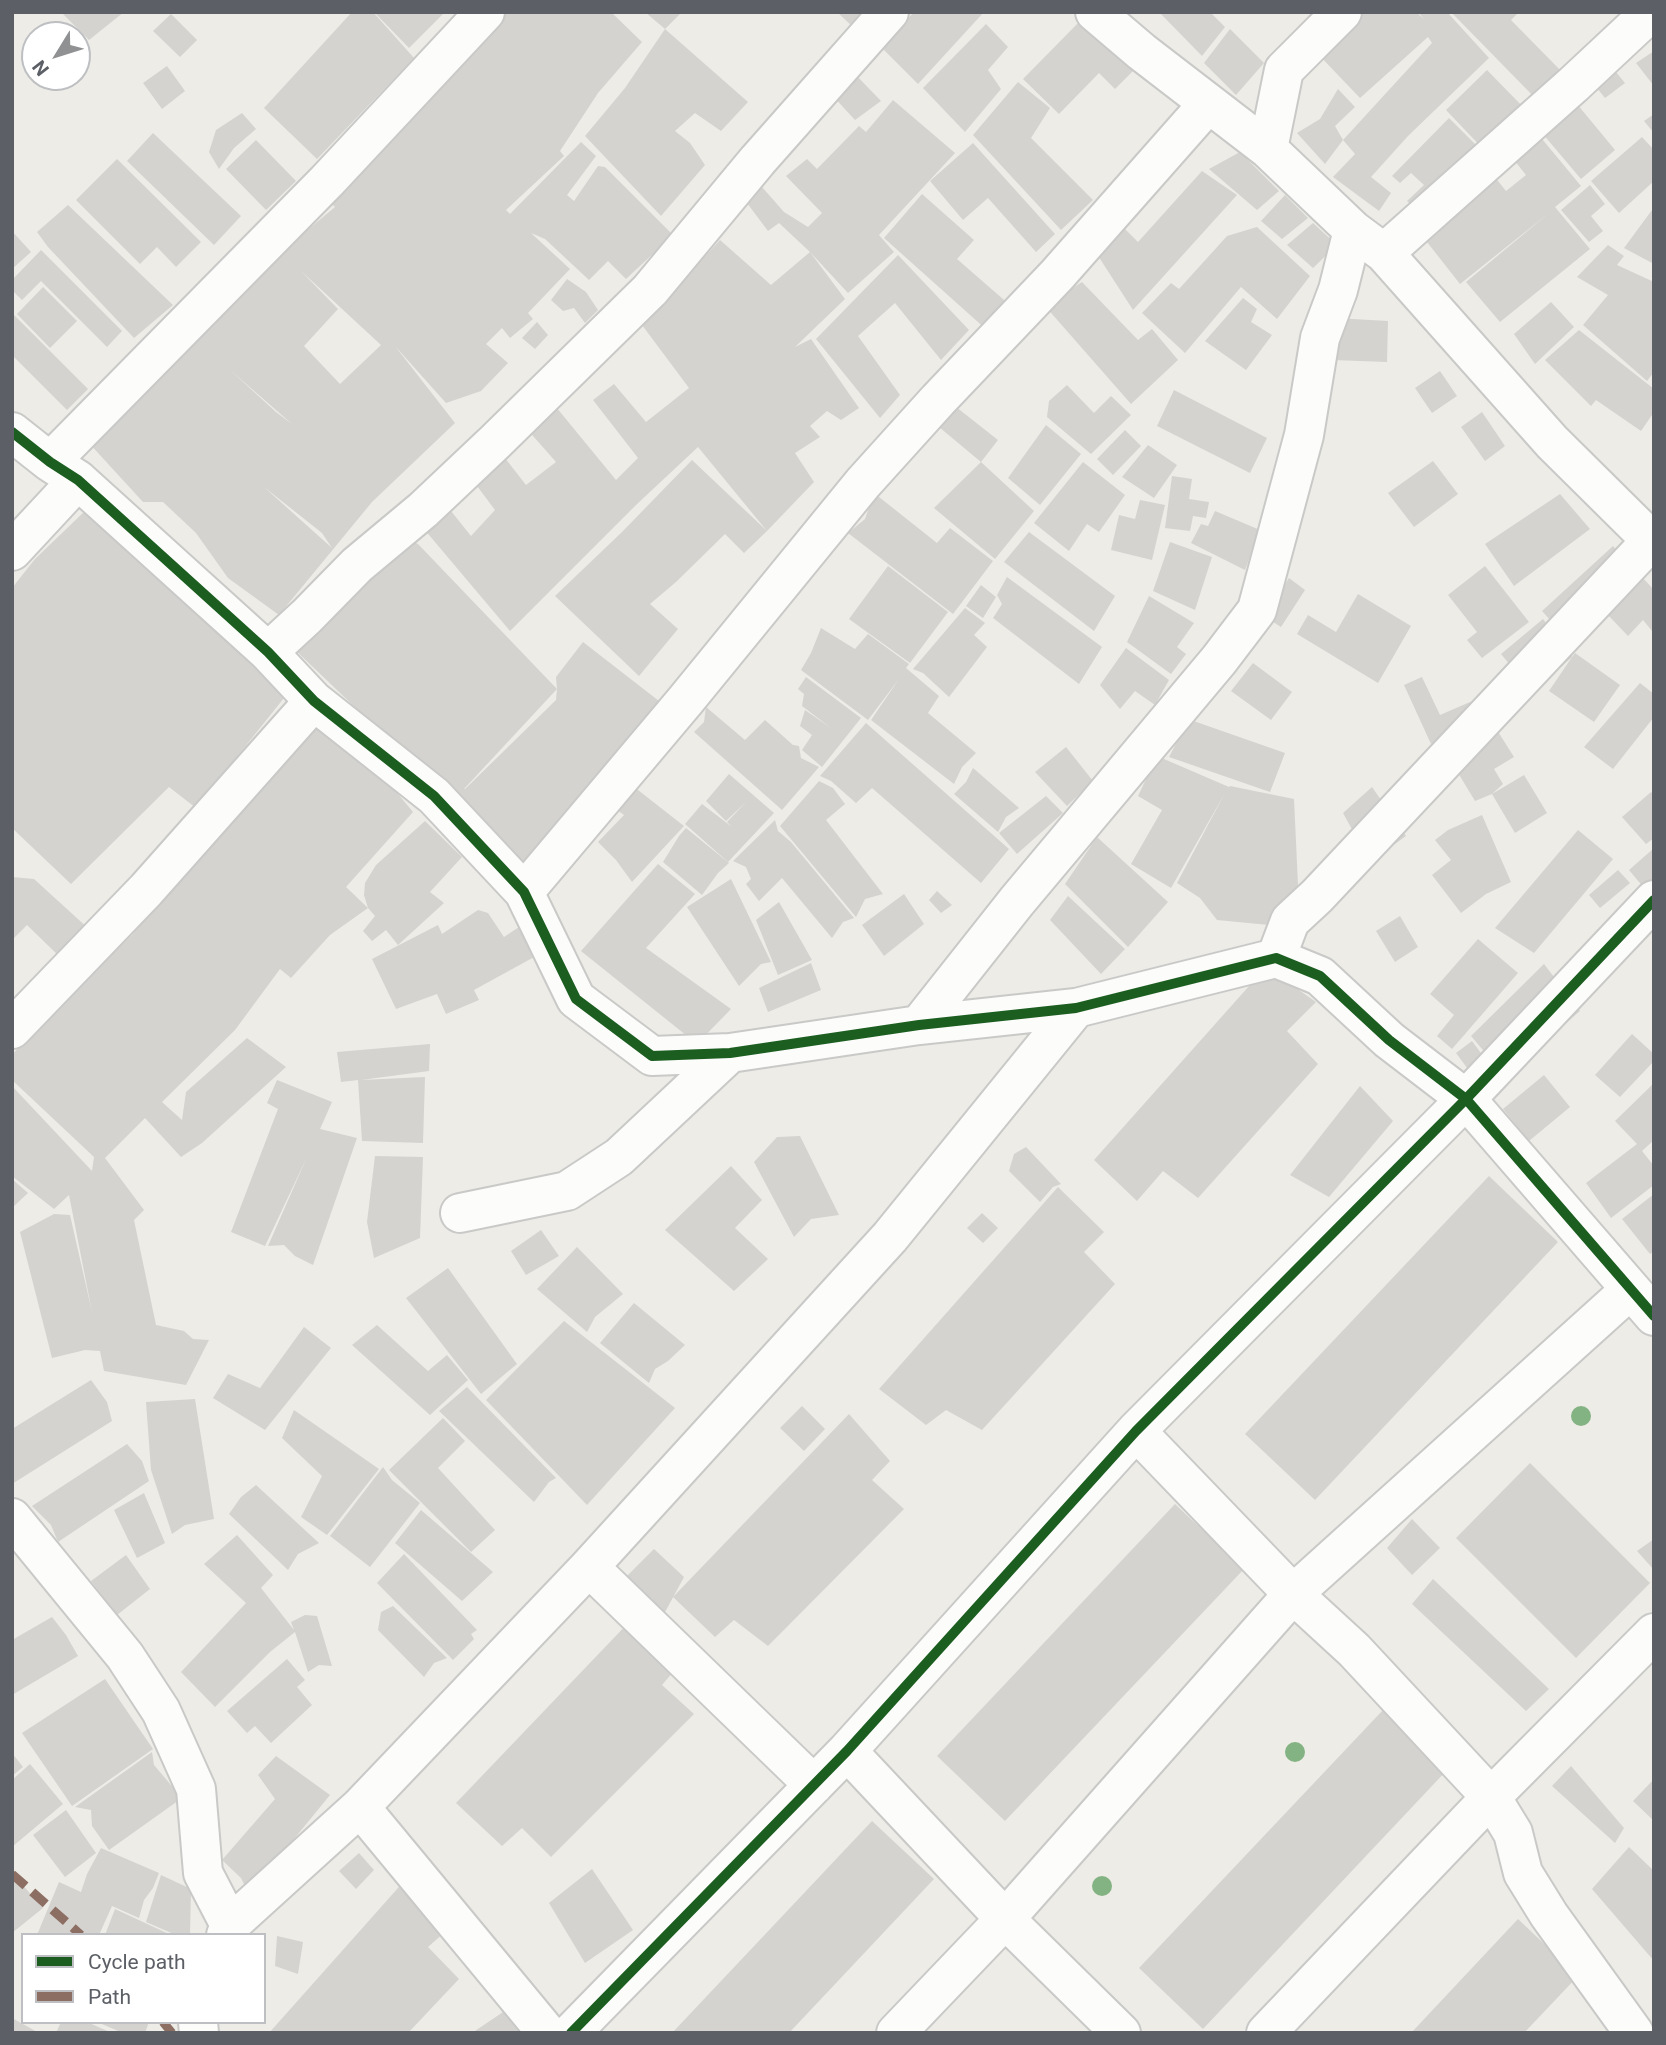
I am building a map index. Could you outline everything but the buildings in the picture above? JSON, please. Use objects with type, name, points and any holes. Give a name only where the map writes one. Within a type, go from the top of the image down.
[{"type":"street","points":[[12,551],[64,471],[327,181],[485,12]]},
{"type":"street","points":[[268,652],[356,565],[423,510],[495,442],[650,290],[758,160],[890,12]]},
{"type":"street","points":[[1095,12],[1268,149],[1353,230],[1384,253],[1552,442],[1652,542],[1317,896],[1290,921],[1276,958]]},
{"type":"street","points":[[1268,149],[1283,70],[1342,12]]},
{"type":"street","points":[[1384,253],[1651,12]]},
{"type":"street","points":[[524,892],[863,483],[937,400],[1057,275],[1208,104]]},
{"type":"street","points":[[919,1025],[1017,901],[1219,660],[1257,610],[1304,435],[1320,338],[1338,290],[1353,230]]},
{"type":"street","points":[[12,432],[64,471],[268,652],[314,701],[434,796],[524,892],[576,999],[652,1056],[730,1053],[919,1025],[1076,1008],[1276,958],[1321,976],[1389,1040],[1466,1099],[1642,1303],[1293,1594],[1004,1919],[896,2033]]},
{"type":"street","points":[[12,1029],[146,890],[314,701]]},
{"type":"street","points":[[571,2033],[847,1751],[1136,1431],[1466,1099],[1654,900]]},
{"type":"street","points":[[12,1518],[125,1656],[161,1711],[196,1789],[203,1873],[228,1930],[360,1807],[589,1567],[890,1237],[1076,1008]]},
{"type":"street","points":[[460,1213],[567,1191],[619,1157],[730,1053]]},
{"type":"street","points":[[1136,1431],[1293,1594],[1354,1650],[1491,1797],[1513,1833],[1523,1873],[1549,1915],[1634,2033]]},
{"type":"street","points":[[589,1567],[814,1786]]},
{"type":"street","points":[[1266,2033],[1491,1797],[1654,1633]]},
{"type":"street","points":[[847,1751],[1004,1919],[1121,2033]]},
{"type":"street","points":[[360,1807],[547,2033]]},
{"type":"marked path","points":[[12,1874],[79,1933]]},
{"type":"marked path","points":[[165,2024],[172,2033]]},
{"type":"cycle path","points":[[12,432],[78,480],[268,652],[314,701],[434,796],[524,892],[576,999],[652,1056],[730,1053],[919,1025],[1076,1008],[1276,958],[1320,976],[1389,1040],[1466,1099],[1654,1316]]},
{"type":"cycle path","points":[[571,2033],[847,1751],[1136,1431],[1466,1099],[1654,900]]}]
